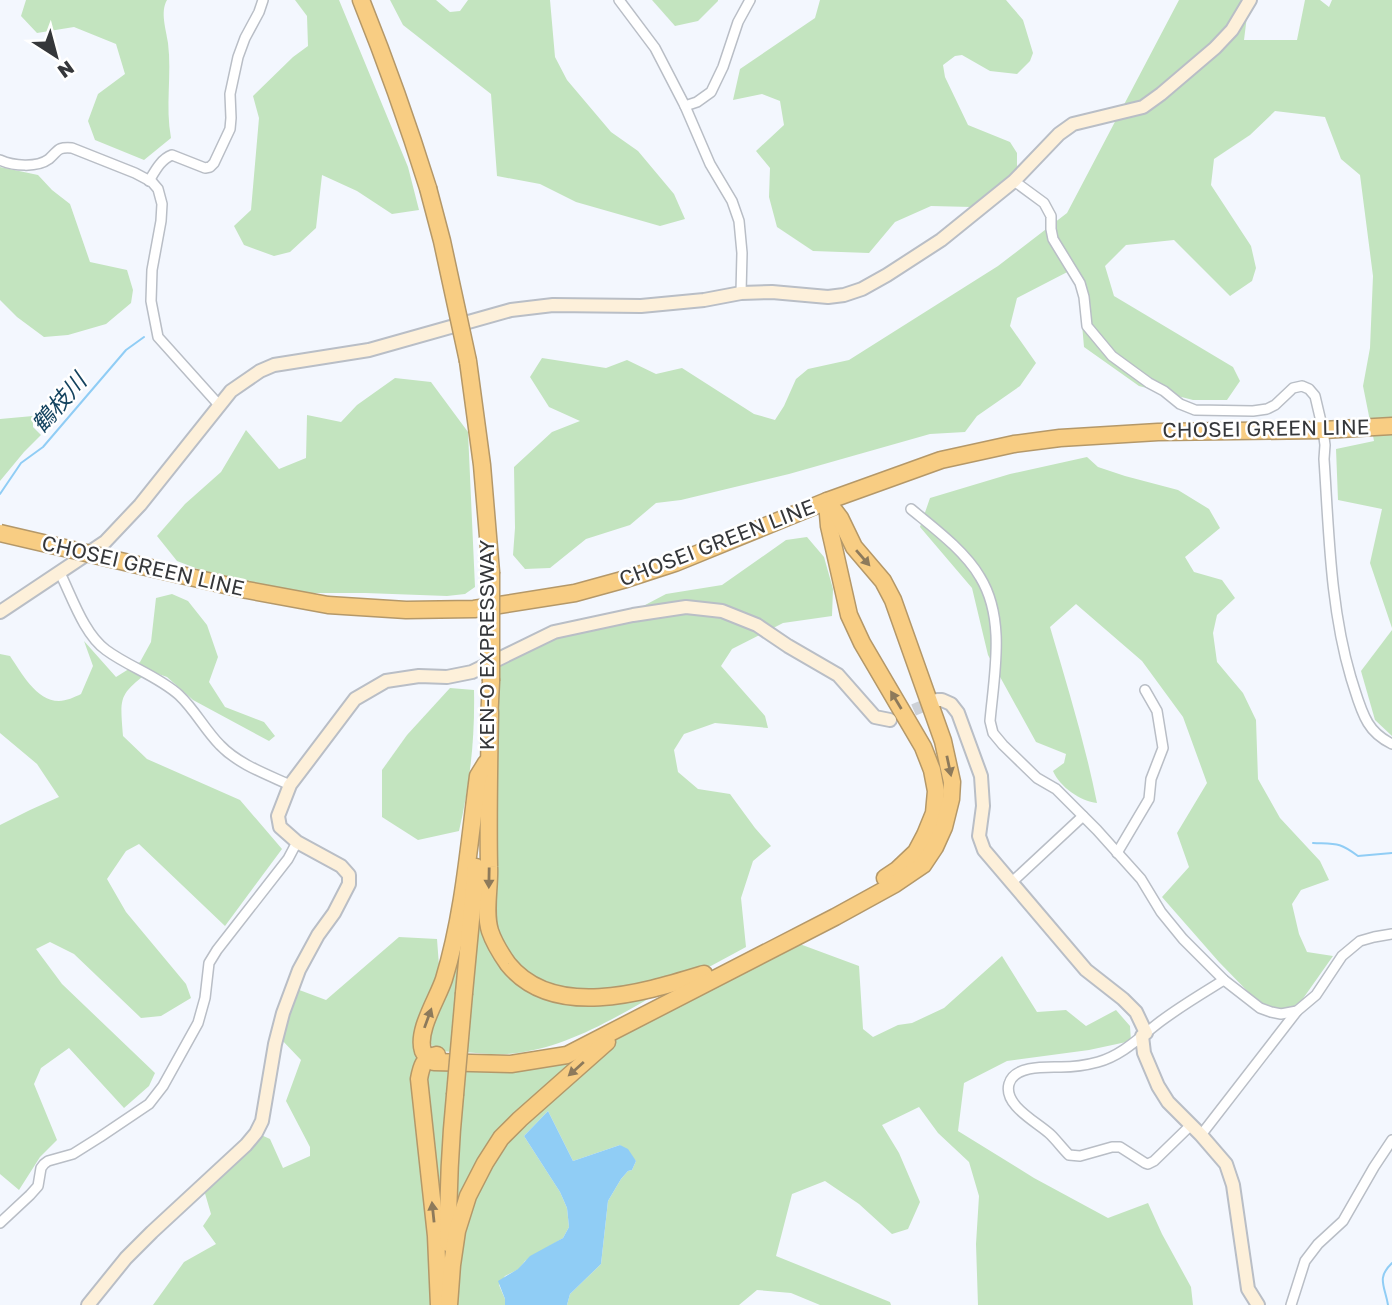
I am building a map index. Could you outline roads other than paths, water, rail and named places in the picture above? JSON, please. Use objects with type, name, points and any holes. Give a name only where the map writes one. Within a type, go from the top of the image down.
[{"type":"highway","name":"KEN-O EXPRESSWAY","points":[[361,0],[401,102],[428,188],[444,253],[468,361],[482,464],[491,572],[490,712],[448,1193],[449,1305]]},
{"type":"highway","name":"CHOSEI GREEN LINE","points":[[0,533],[247,590],[328,605],[406,610],[474,608],[575,593],[626,579],[675,564],[827,500],[941,460],[1014,444],[1060,438],[1158,432],[1323,430],[1392,426]]},
{"type":"highway","points":[[439,1305],[436,1236],[419,1079],[422,1063],[439,1054],[508,1058],[568,1046],[830,909],[897,870],[916,852],[925,835],[933,813],[936,791],[932,771],[923,747],[849,615],[829,526],[827,500]]},
{"type":"highway","points":[[486,762],[478,776],[452,954],[423,1033],[422,1048],[425,1055],[434,1062],[511,1065],[566,1055],[835,917],[895,884],[923,864],[944,827],[951,799],[952,782],[943,741],[904,628],[883,581],[854,547],[827,500]]},
{"type":"highway","points":[[490,712],[489,930],[501,954],[517,975],[539,989],[568,997],[608,996],[659,987],[704,974]]},
{"type":"highway","points":[[449,1305],[457,1231],[468,1196],[485,1163],[501,1138],[520,1119],[628,1024]]},
{"type":"street","points":[[149,181],[169,155],[205,169],[214,163],[230,129],[230,94],[238,57],[263,0]]},
{"type":"street","points":[[620,0],[655,48],[685,106],[710,164],[732,201],[739,220],[741,293]]},
{"type":"street","points":[[685,106],[697,102],[710,92],[723,67],[738,22],[750,0]]},
{"type":"street","points":[[0,612],[105,542],[141,505],[231,391],[260,371],[274,365],[369,350],[511,310],[553,305],[641,306],[704,300],[741,293],[772,292],[828,297],[862,289],[941,240],[1014,181],[1059,134],[1073,124],[1143,107],[1161,94],[1215,48],[1232,30],[1250,0]]},
{"type":"street","points":[[0,160],[7,163],[40,163],[63,147],[72,148],[135,173],[158,189],[162,204],[151,301],[158,337],[219,405]]},
{"type":"street","points":[[1014,181],[1044,203],[1051,216],[1053,239],[1080,283],[1087,326],[1112,356],[1149,383],[1180,404],[1195,410],[1267,409],[1293,388],[1302,386],[1315,396],[1325,445],[1334,601],[1344,653],[1368,724],[1377,736],[1392,744]]},
{"type":"street","points":[[911,509],[968,561],[980,575],[988,591],[996,638],[990,721],[993,733],[1037,778],[1056,789],[1083,816],[1141,879],[1161,912],[1183,940],[1224,980],[1250,1001],[1271,1012],[1281,1014],[1297,1011]]},
{"type":"street","points":[[60,572],[92,637],[106,650],[180,696],[227,752],[289,785]]},
{"type":"street","points":[[88,1305],[126,1258],[236,1156],[256,1133],[262,1121],[272,1055],[282,1013],[299,970],[349,884],[349,875],[341,866],[297,842],[280,827],[278,816],[289,785],[355,699],[386,681],[419,676],[447,677],[472,672],[554,632],[686,607],[722,611],[757,625],[838,675],[875,717],[890,720]]},
{"type":"street","points":[[1117,853],[1149,799],[1151,779],[1163,748],[1157,711],[1145,690]]},
{"type":"street","points":[[937,701],[951,704],[958,713],[981,776],[979,836],[984,850],[1086,970],[1136,1012],[1144,1035],[1144,1053],[1158,1086],[1168,1102],[1226,1164],[1236,1201],[1248,1289],[1258,1305]]},
{"type":"street","points":[[1012,882],[1083,816]]},
{"type":"street","points":[[0,1223],[38,1186],[44,1164],[73,1154],[100,1137],[149,1104],[163,1087],[198,1023],[205,998],[209,962],[288,859],[297,842]]},
{"type":"street","points":[[1201,1135],[1297,1011],[1316,995],[1342,956],[1360,941],[1392,934]]},
{"type":"street","points":[[1191,1125],[1148,1164],[1120,1147],[1080,1156],[1069,1155],[1050,1134],[1019,1111],[1011,1098],[1009,1083],[1013,1076],[1021,1072],[1043,1066],[1096,1063],[1110,1058],[1224,980]]},
{"type":"street","points":[[1291,1305],[1305,1261],[1318,1244],[1343,1222],[1392,1140]]},
{"type":"water","points":[[548,1111],[573,1161],[620,1145],[628,1149],[636,1161],[608,1201],[601,1264],[570,1294],[567,1305],[505,1305],[498,1281],[518,1269],[530,1256],[563,1238],[569,1227],[567,1208],[560,1192],[524,1136]]},
{"type":"waterway","name":"鶴枝川","points":[[0,494],[21,463],[43,447],[126,350],[144,337]]},
{"type":"waterway","points":[[1313,843],[1337,845],[1358,856],[1392,853]]},
{"type":"waterway","points":[[1388,1305],[1383,1278],[1392,1263]]},
{"type":"tunnel","points":[[897,717],[935,701]]}]
